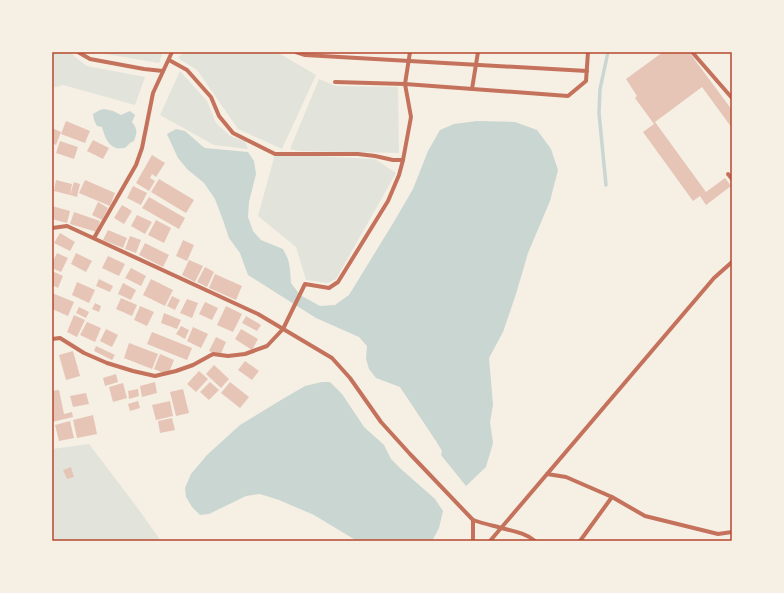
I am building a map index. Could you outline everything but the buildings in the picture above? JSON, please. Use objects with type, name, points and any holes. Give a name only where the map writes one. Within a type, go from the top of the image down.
[{"type":"street","points":[[78,52],[90,59],[163,71]]},
{"type":"street","points":[[94,238],[136,165],[142,148],[153,93],[172,52]]},
{"type":"street","points":[[296,52],[305,55],[587,71]]},
{"type":"street","points":[[52,339],[60,338],[84,353],[107,363],[133,372],[155,376],[193,365],[213,354],[228,356],[245,354],[268,346],[283,329],[306,284],[329,288],[338,282],[388,201],[399,175],[411,117],[405,84],[410,52]]},
{"type":"street","points":[[472,89],[478,52]]},
{"type":"street","points":[[335,82],[405,84],[568,96],[586,81],[588,52]]},
{"type":"street","points":[[692,52],[732,98]]},
{"type":"street","points":[[169,60],[187,70],[211,97],[219,116],[233,133],[275,154],[358,154],[393,160],[403,160]]},
{"type":"street","points":[[728,174],[732,179]]},
{"type":"street","points":[[52,228],[67,226],[258,314],[332,358],[350,378],[381,422],[473,520],[514,530],[535,541]]},
{"type":"street","points":[[490,541],[714,278],[732,262]]},
{"type":"street","points":[[547,474],[566,477],[612,497],[645,516],[718,534],[732,532]]},
{"type":"street","points":[[580,541],[612,497]]},
{"type":"street","points":[[473,520],[474,541]]},
{"type":"shaded area","points":[[52,52],[71,52],[87,66],[145,77],[135,105],[63,85],[52,88]]},
{"type":"shaded area","points":[[94,52],[163,52],[159,63]]},
{"type":"shaded area","points":[[183,52],[277,52],[316,75],[282,149],[238,129],[197,70],[178,58]]},
{"type":"shaded area","points":[[180,71],[207,101],[216,123],[230,136],[245,141],[248,149],[214,145],[160,115]]},
{"type":"shaded area","points":[[319,79],[336,86],[398,87],[399,153],[299,151],[290,149]]},
{"type":"shaded area","points":[[104,109],[121,115],[130,111],[135,115],[132,122],[136,129],[135,138],[134,141],[125,148],[113,147],[106,139],[102,127],[97,126],[93,114]]},
{"type":"shaded area","points":[[477,121],[515,122],[537,130],[551,149],[558,170],[550,201],[528,253],[503,332],[489,358],[493,405],[490,422],[493,443],[486,467],[466,486],[441,455],[442,451],[436,441],[400,387],[376,378],[369,369],[366,359],[367,346],[359,337],[316,318],[248,275],[240,253],[229,238],[215,199],[204,183],[187,169],[178,158],[167,134],[176,129],[185,131],[205,148],[248,152],[254,161],[256,174],[249,202],[248,217],[253,231],[261,240],[283,249],[288,259],[291,283],[300,295],[320,306],[335,305],[349,295],[413,189],[428,151],[440,130],[454,124]]},
{"type":"shaded area","points":[[275,154],[375,159],[396,173],[336,279],[328,283],[306,280],[296,247],[258,216]]},
{"type":"shaded area","points":[[322,382],[330,382],[342,394],[364,427],[384,445],[391,459],[435,499],[443,511],[439,528],[432,541],[357,541],[314,515],[279,500],[260,494],[246,496],[209,514],[200,515],[192,507],[186,497],[185,488],[191,474],[207,455],[240,425],[305,386]]},
{"type":"shaded area","points":[[89,444],[161,541],[52,541],[52,449]]},
{"type":"waterway","points":[[606,185],[599,113],[600,89],[608,52]]}]
